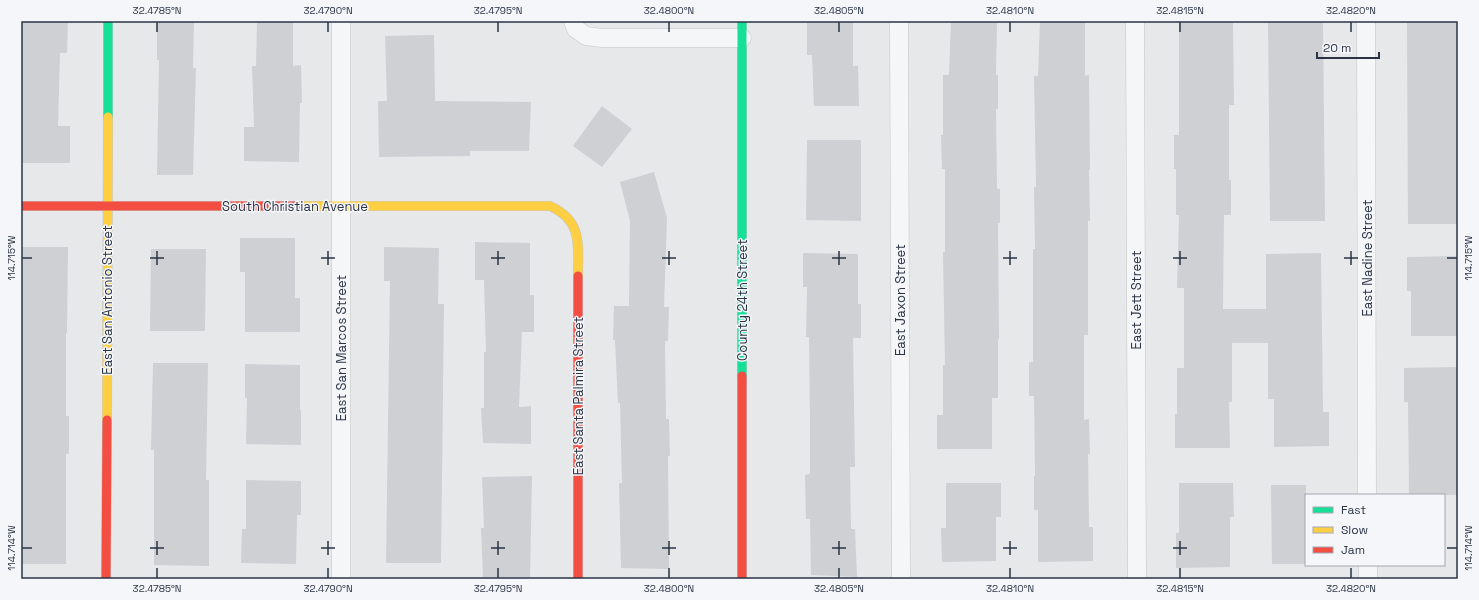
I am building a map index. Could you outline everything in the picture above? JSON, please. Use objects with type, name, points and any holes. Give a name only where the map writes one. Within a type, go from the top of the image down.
[{"type":"street","name":"East San Antonio Street","points":[[106,579],[108,21]]},
{"type":"street","name":"East San Marcos Street","points":[[341,21],[341,579]]},
{"type":"street","name":"East Jaxon Street","points":[[899,21],[901,579]]},
{"type":"street","name":"East Jett Street","points":[[1135,21],[1137,579]]},
{"type":"street","name":"East Nadine Street","points":[[1366,21],[1367,494]]},
{"type":"street","points":[[574,25],[586,36],[602,38],[742,29]]},
{"type":"street","name":"County 24th Street","points":[[742,29],[742,579]]},
{"type":"street","name":"South Christian Avenue","points":[[21,206],[550,206],[561,210],[567,215]]},
{"type":"street","name":"East Santa Palmira Street","points":[[567,215],[576,228],[578,243],[578,579]]},
{"type":"street","points":[[1368,566],[1368,579]]},
{"type":"building","points":[[21,21],[68,21],[67,53],[60,53],[58,126],[70,126],[70,163],[21,163]]},
{"type":"building","points":[[157,21],[194,21],[193,68],[196,68],[193,175],[157,175],[159,60],[157,60]]},
{"type":"building","points":[[257,21],[293,21],[293,66],[301,65],[302,103],[300,103],[299,162],[244,161],[244,127],[254,127],[252,66],[256,66]]},
{"type":"building","points":[[807,21],[853,21],[853,66],[858,66],[859,106],[814,106],[812,55],[807,55]]},
{"type":"building","points":[[951,21],[997,21],[997,189],[1000,189],[1000,223],[998,223],[999,339],[998,398],[992,398],[992,449],[937,449],[937,415],[943,415],[943,365],[945,365],[943,252],[945,252],[945,169],[942,169],[941,135],[943,135],[943,75],[949,75]]},
{"type":"building","points":[[1040,21],[1085,21],[1085,76],[1089,75],[1090,221],[1088,221],[1088,335],[1084,335],[1084,420],[1089,419],[1089,527],[1093,527],[1093,561],[1038,562],[1038,510],[1034,510],[1034,396],[1029,396],[1029,362],[1033,362],[1033,249],[1035,249],[1034,187],[1036,187],[1034,76],[1038,76]]},
{"type":"building","points":[[1179,21],[1233,21],[1234,105],[1229,105],[1229,180],[1231,180],[1231,215],[1224,215],[1223,309],[1266,309],[1266,254],[1321,253],[1323,412],[1329,412],[1329,446],[1274,447],[1274,399],[1268,399],[1268,343],[1232,343],[1232,402],[1229,402],[1230,448],[1175,448],[1177,368],[1184,368],[1184,288],[1177,288],[1179,215],[1176,215],[1176,169],[1174,169],[1174,135],[1179,135]]},
{"type":"building","points":[[1268,21],[1323,21],[1325,221],[1270,221]]},
{"type":"building","points":[[1407,21],[1458,21],[1458,224],[1408,224]]},
{"type":"building","points":[[434,35],[435,101],[531,102],[529,151],[470,151],[470,156],[379,157],[378,101],[387,101],[385,36]]},
{"type":"building","points":[[602,106],[632,129],[602,167],[573,146]]},
{"type":"building","points":[[807,140],[861,140],[861,221],[806,220]]},
{"type":"building","points":[[654,172],[667,218],[664,307],[669,307],[668,341],[665,341],[666,419],[669,419],[670,456],[668,456],[669,569],[621,568],[619,483],[622,483],[620,403],[618,403],[615,340],[613,340],[614,306],[629,306],[630,221],[620,182]]},
{"type":"building","points":[[240,238],[295,238],[295,298],[300,298],[300,332],[245,332],[245,272],[240,272]]},
{"type":"building","points":[[475,242],[530,243],[530,295],[534,295],[534,332],[522,332],[519,407],[531,406],[531,444],[483,443],[481,408],[484,408],[484,352],[486,352],[484,280],[475,280]]},
{"type":"building","points":[[21,247],[68,247],[66,416],[69,416],[69,454],[66,454],[66,564],[21,564]]},
{"type":"building","points":[[384,247],[439,248],[438,304],[444,304],[441,563],[386,563],[390,281],[384,281]]},
{"type":"building","points":[[151,249],[206,249],[205,331],[150,331]]},
{"type":"building","points":[[803,253],[858,254],[858,304],[861,304],[861,338],[853,338],[855,467],[850,467],[851,529],[855,529],[857,577],[811,575],[810,519],[806,519],[805,475],[810,474],[809,337],[806,337],[807,287],[803,287]]},
{"type":"building","points":[[1458,256],[1458,336],[1411,336],[1411,291],[1407,291],[1407,257]]},
{"type":"building","points":[[153,363],[208,363],[206,480],[209,480],[209,566],[154,565],[154,450],[151,450]]},
{"type":"building","points":[[245,364],[300,365],[301,445],[246,444],[247,398],[245,398]]},
{"type":"building","points":[[1458,367],[1458,495],[1409,494],[1408,402],[1404,402],[1404,368]]},
{"type":"building","points":[[532,476],[530,577],[483,577],[481,528],[484,528],[482,477]]},
{"type":"building","points":[[246,480],[301,481],[301,515],[297,515],[296,564],[241,563],[242,529],[246,529]]},
{"type":"building","points":[[946,483],[1001,483],[1001,517],[996,517],[996,561],[942,562],[941,528],[946,528]]},
{"type":"building","points":[[1179,483],[1233,483],[1234,517],[1230,517],[1230,567],[1176,568],[1176,533],[1179,533]]},
{"type":"building","points":[[1271,485],[1306,485],[1305,564],[1272,564]]},
{"type":"traffic: fast","points":[[108,21],[108,117]]},
{"type":"traffic: fast","points":[[742,21],[742,376]]},
{"type":"traffic: slow","points":[[107,420],[108,117]]},
{"type":"traffic: slow","points":[[297,206],[550,206],[561,212],[573,227],[578,244],[578,276]]},
{"type":"traffic: jam","points":[[21,206],[297,206]]},
{"type":"traffic: jam","points":[[578,276],[578,579]]},
{"type":"traffic: jam","points":[[742,376],[742,579]]},
{"type":"traffic: jam","points":[[106,579],[107,420]]}]
